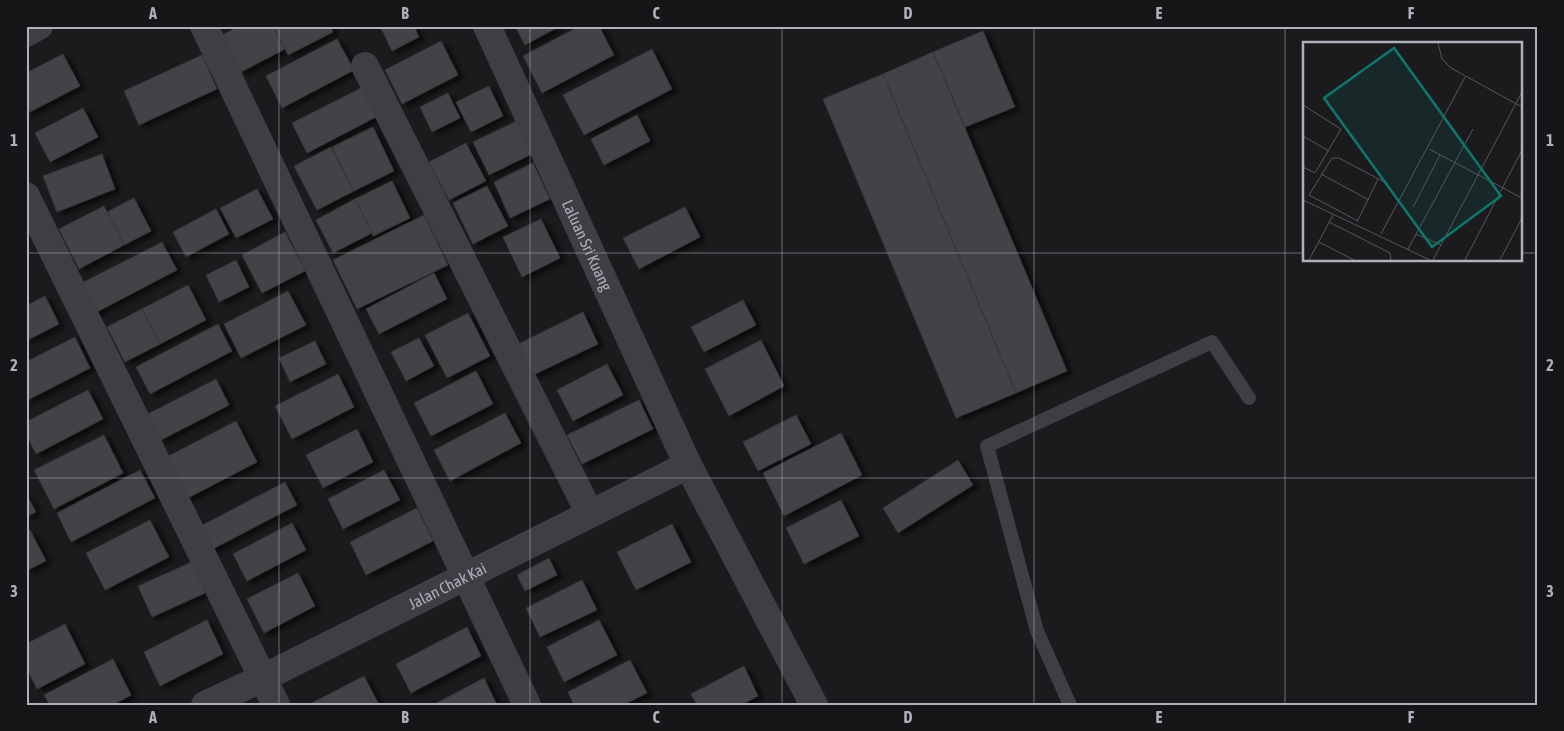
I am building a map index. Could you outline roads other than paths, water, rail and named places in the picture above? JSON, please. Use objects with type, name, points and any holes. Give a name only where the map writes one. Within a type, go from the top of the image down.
[{"type":"street","points":[[26,33],[39,26]]},
{"type":"street","points":[[204,26],[527,705]]},
{"type":"street","name":"Laluan Sri Kuang","points":[[487,26],[688,465],[814,705]]},
{"type":"street","points":[[365,66],[590,514]]},
{"type":"street","points":[[26,196],[276,705]]},
{"type":"street","name":"Jalan Chak Kai","points":[[205,705],[263,678],[688,465]]},
{"type":"lane","points":[[1070,705],[1037,631],[987,446],[1212,342],[1249,398]]}]
